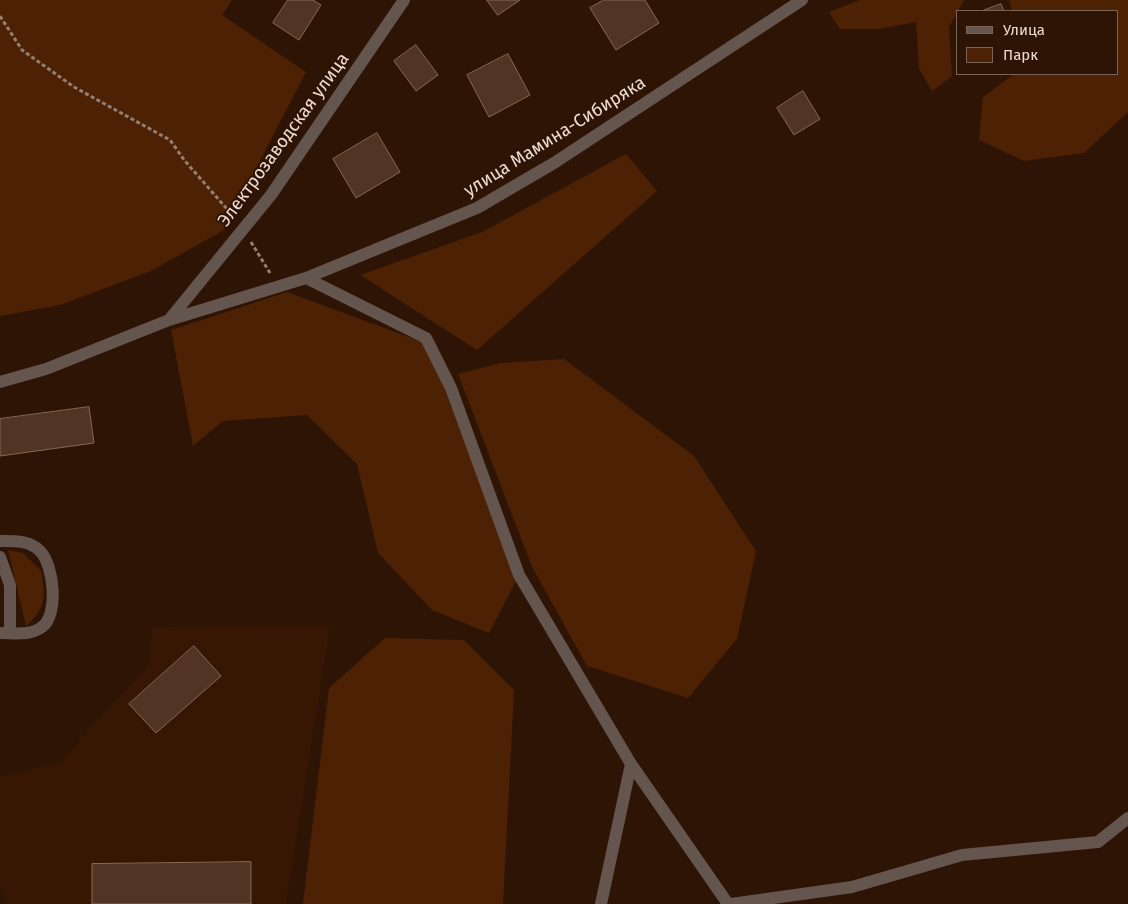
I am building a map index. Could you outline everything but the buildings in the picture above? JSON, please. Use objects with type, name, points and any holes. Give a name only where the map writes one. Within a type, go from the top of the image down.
[{"type":"street","name":"Электрозаводская улица","points":[[169,320],[271,195],[404,0]]},
{"type":"street","name":"улица Мамина-Сибиряка","points":[[0,382],[46,369],[169,320],[306,278],[477,208],[554,163],[802,0]]},
{"type":"street","points":[[306,278],[426,338],[451,388],[519,575],[631,764],[730,904],[852,887],[962,855],[1098,842],[1128,818]]},
{"type":"street","points":[[0,541],[24,542],[40,550],[50,565],[51,616],[42,627],[26,633],[5,633],[5,587],[0,557]]},
{"type":"street","points":[[601,904],[631,764]]},
{"type":"path","points":[[0,16],[22,50],[74,87],[170,140],[185,161],[244,228],[256,253],[279,286]]},
{"type":"shaded area","points":[[330,626],[286,904],[8,904],[0,883],[0,777],[59,763],[148,666],[152,627]]},
{"type":"green space","points":[[0,0],[232,0],[222,15],[306,72],[224,230],[151,271],[60,305],[0,316]]},
{"type":"green space","points":[[860,0],[964,0],[958,10],[956,10],[956,14],[949,27],[952,76],[932,91],[919,69],[916,22],[878,29],[840,29],[829,12]]},
{"type":"green space","points":[[1009,0],[1128,0],[1128,112],[1084,153],[1024,161],[979,140],[983,97],[1013,75],[1118,75],[1118,10],[1012,10]]},
{"type":"green space","points":[[626,154],[657,191],[477,350],[360,275],[482,232]]},
{"type":"green space","points":[[287,292],[428,344],[516,581],[489,633],[432,610],[378,553],[357,464],[307,415],[223,421],[193,446],[171,330]]},
{"type":"green space","points":[[564,359],[694,456],[756,551],[737,639],[688,698],[587,666],[532,567],[458,374],[500,363]]},
{"type":"green space","points":[[8,550],[23,553],[41,571],[44,588],[43,601],[33,619],[26,626]]},
{"type":"green space","points":[[385,638],[464,640],[514,690],[503,904],[303,904],[329,688]]}]
